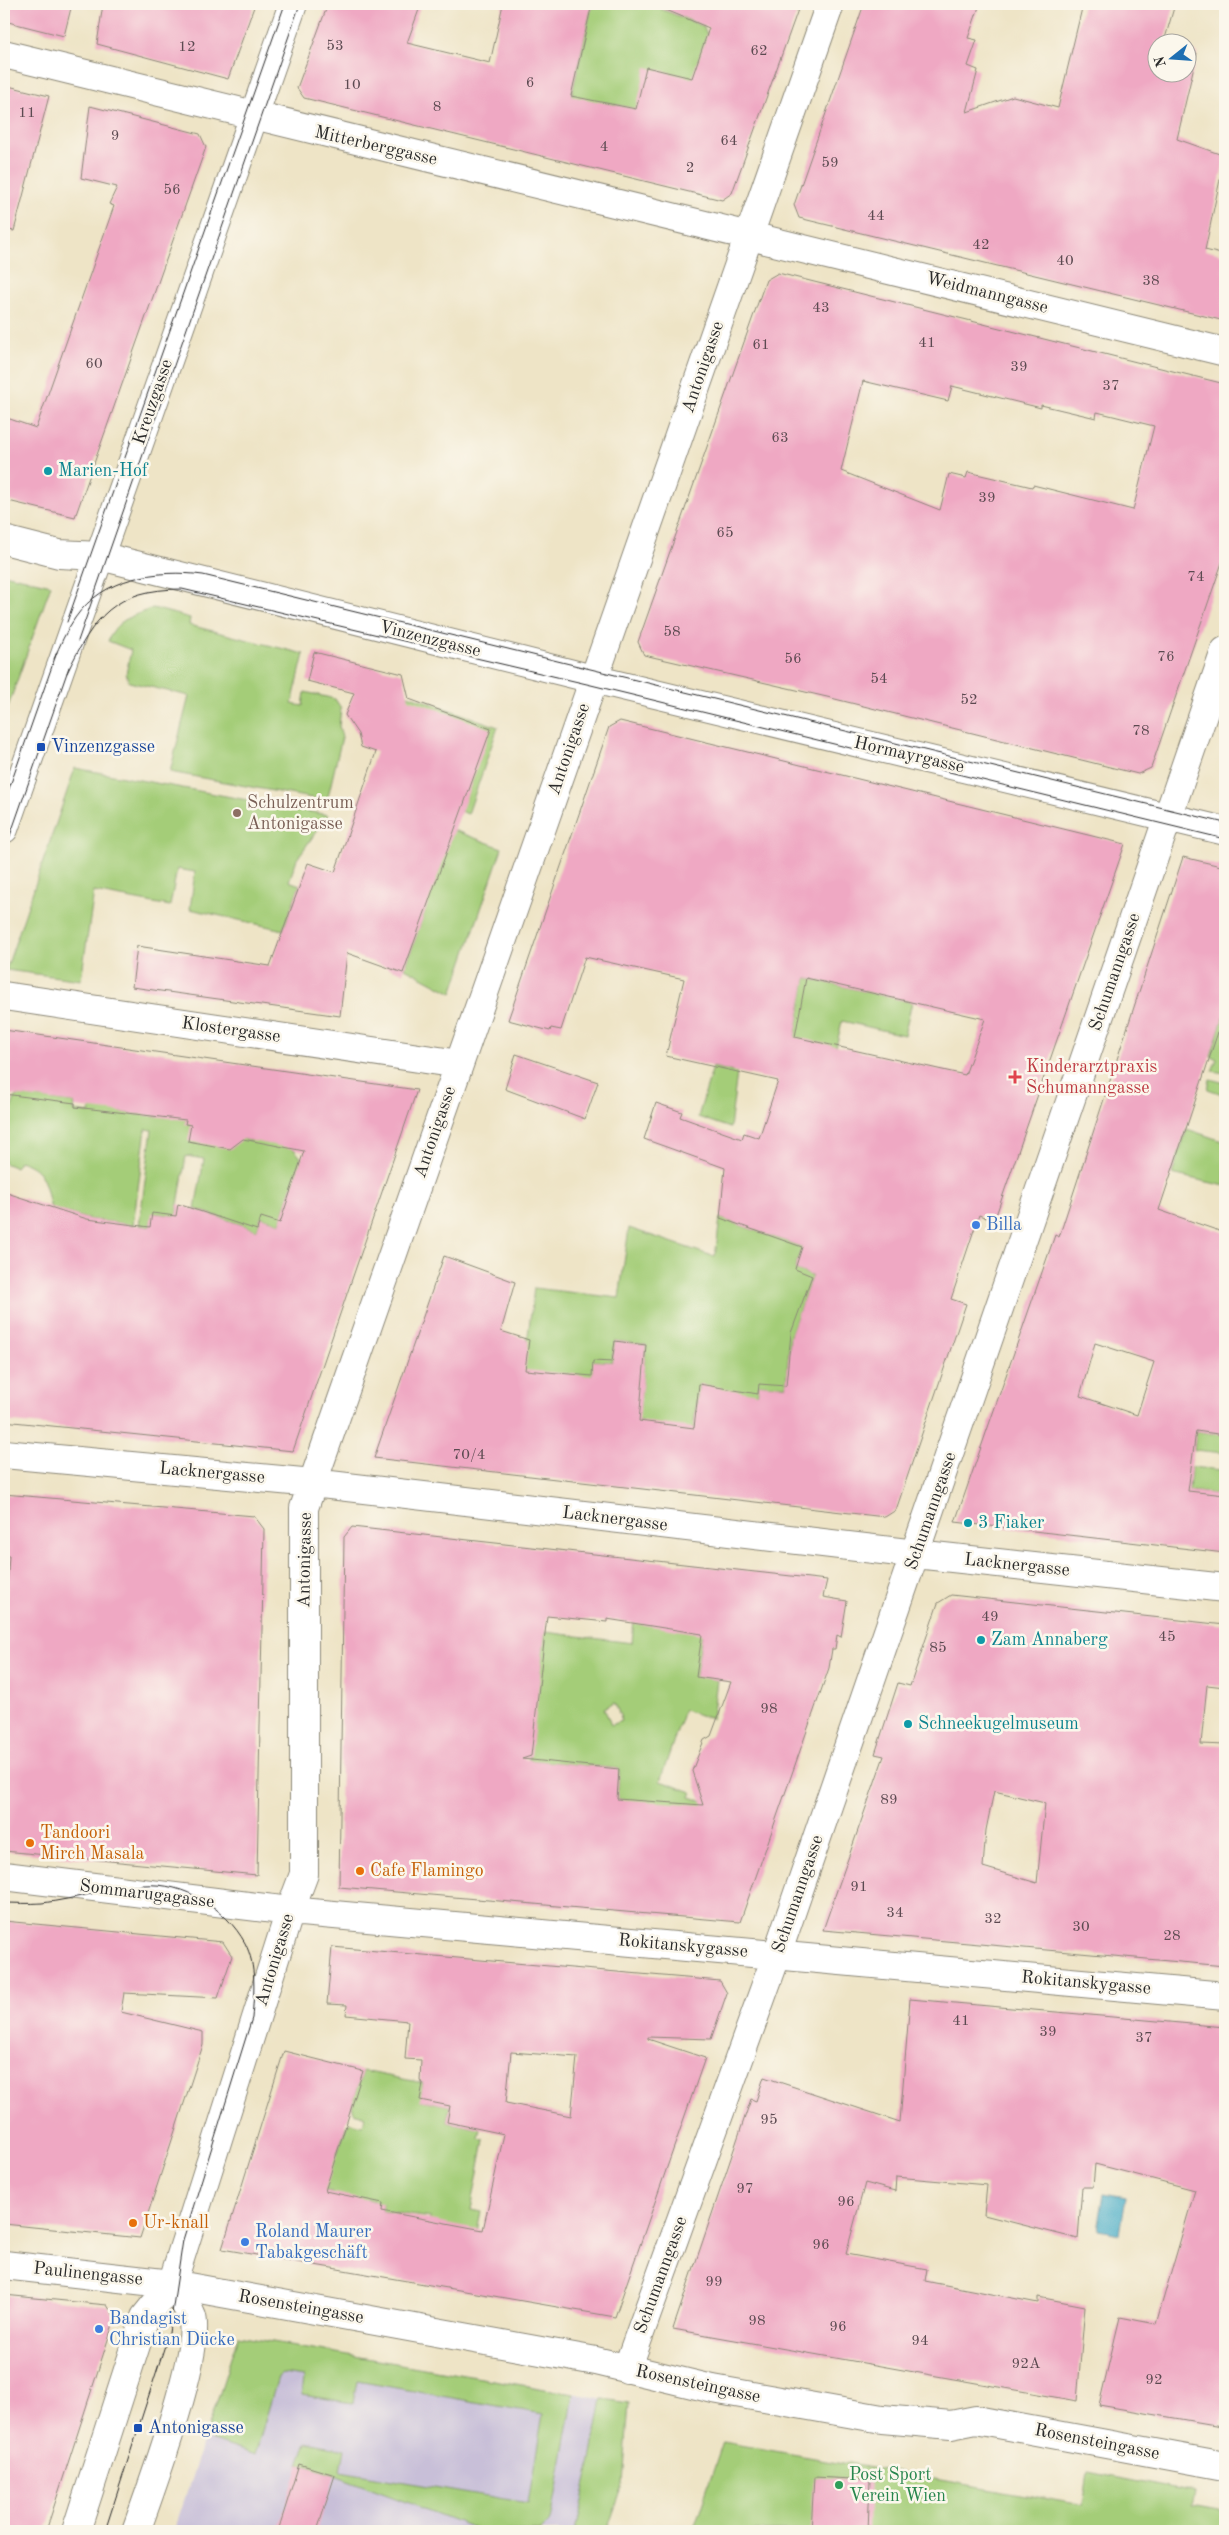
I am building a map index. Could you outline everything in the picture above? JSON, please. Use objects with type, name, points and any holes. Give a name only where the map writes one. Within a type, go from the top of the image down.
[{"type":"street","name":"Kreuzgasse","points":[[4,829],[293,4]]},
{"type":"street","name":"Antonigasse","points":[[76,2531],[145,2317],[172,2284],[290,1911],[304,1874],[304,1508],[830,4]]},
{"type":"street","name":"Mitterberggasse","points":[[4,54],[253,116],[750,235]]},
{"type":"street","name":"Weidmanngasse","points":[[750,235],[1225,352]]},
{"type":"street","name":"Vinzenzgasse","points":[[4,540],[59,554],[100,556],[593,679]]},
{"type":"street","name":"Schumanngasse","points":[[627,2369],[777,1954],[1225,650]]},
{"type":"street","name":"Hormayrgasse","points":[[593,679],[1225,831]]},
{"type":"street","name":"Klostergasse","points":[[4,996],[459,1064]]},
{"type":"street","name":"Lacknergasse","points":[[4,1454],[313,1483],[916,1554],[1225,1588]]},
{"type":"street","name":"Sommarugagasse","points":[[4,1876],[290,1911]]},
{"type":"street","name":"Rokitanskygasse","points":[[290,1911],[1225,1996]]},
{"type":"street","name":"Paulinengasse","points":[[4,2265],[172,2284]]},
{"type":"street","name":"Rosensteingasse","points":[[172,2284],[587,2359],[713,2389],[882,2419],[951,2425],[976,2420],[1225,2466]]},
{"type":"street","points":[[136,2531],[165,2448],[193,2340],[192,2317],[172,2284]]},
{"type":"shaded area","points":[[238,2336],[629,2403],[623,2484],[607,2531],[174,2531]]},
{"type":"green space","points":[[592,4],[663,4],[661,9],[703,26],[707,34],[721,39],[675,119],[607,103],[606,107],[571,98]]},
{"type":"green space","points":[[4,574],[51,585],[4,718]]},
{"type":"green space","points":[[153,608],[190,618],[189,625],[304,654],[292,704],[303,706],[305,692],[335,699],[341,708],[339,726],[342,737],[327,801],[170,772],[189,696],[129,682],[126,674],[131,650],[108,641],[120,623]]},
{"type":"green space","points":[[398,695],[408,695],[498,727],[468,814],[460,811]]},
{"type":"green space","points":[[75,768],[328,815],[297,859],[289,881],[300,885],[283,930],[190,909],[195,872],[177,869],[170,906],[94,892],[81,980],[6,970]]},
{"type":"green space","points":[[453,830],[502,848],[452,993],[405,968]]},
{"type":"green space","points":[[806,978],[912,1002],[904,1035],[842,1021],[826,1091],[786,1084]]},
{"type":"green space","points":[[1223,1017],[1225,1017],[1225,1073],[1212,1071],[1217,1059],[1211,1056]]},
{"type":"green space","points":[[713,1067],[737,1073],[730,1128],[698,1117]]},
{"type":"green space","points":[[1210,1079],[1225,1083],[1225,1095],[1208,1089]]},
{"type":"green space","points":[[19,1095],[75,1103],[74,1111],[90,1113],[91,1106],[127,1113],[186,1119],[204,1127],[251,1141],[252,1133],[294,1149],[302,1159],[280,1223],[261,1217],[257,1230],[195,1209],[204,1159],[186,1156],[174,1229],[175,1216],[153,1213],[150,1227],[139,1225],[152,1130],[146,1129],[133,1225],[87,1219],[51,1208],[45,1185],[34,1168],[19,1161],[16,1168],[4,1163],[4,1124],[6,1124],[15,1098]]},
{"type":"green space","points":[[1187,1129],[1225,1142],[1225,1186],[1172,1174]]},
{"type":"green space","points":[[720,1218],[802,1247],[795,1269],[812,1276],[790,1336],[786,1386],[759,1384],[753,1430],[699,1384],[693,1433],[641,1421],[518,1415],[534,1288],[619,1298],[629,1228],[715,1257]],"holes":[[[615,1341],[646,1345],[639,1414],[592,1376],[594,1361],[612,1362]]]},
{"type":"green space","points":[[1196,1431],[1225,1435],[1225,1495],[1189,1491],[1191,1467],[1222,1470],[1224,1453],[1194,1450]]},
{"type":"green space","points":[[634,1619],[703,1626],[696,1676],[717,1680],[712,1719],[684,1710],[660,1781],[692,1792],[690,1797],[712,1804],[696,1852],[617,1799],[619,1769],[529,1760],[545,1632],[632,1643]],"holes":[[[615,1703],[622,1721],[611,1725],[604,1708]]]},
{"type":"green space","points":[[363,2071],[423,2083],[421,2100],[450,2106],[447,2122],[481,2129],[479,2138],[484,2140],[471,2210],[481,2212],[477,2232],[429,2223],[430,2218],[382,2211],[383,2203],[367,2199],[365,2208],[332,2202],[333,2192],[311,2189],[324,2151],[337,2154],[346,2127],[351,2123],[363,2126],[365,2116],[354,2112],[352,2105]]},
{"type":"green space","points":[[238,2336],[574,2394],[551,2521],[541,2531],[482,2531],[335,2475],[299,2464],[307,2442],[344,2449],[340,2471],[528,2503],[543,2414],[357,2381],[353,2403],[302,2395],[304,2377],[282,2374],[278,2377],[255,2455],[205,2438]]},
{"type":"green space","points":[[602,2399],[629,2403],[623,2484],[607,2531],[575,2531],[590,2465]]},
{"type":"green space","name":"Post Sport Verein Wien","points":[[723,2442],[1083,2505],[1088,2472],[1195,2493],[1192,2505],[1225,2511],[1225,2531],[693,2531]]},
{"type":"water","points":[[1104,2193],[1126,2197],[1120,2234],[1098,2230]]},
{"type":"building","points":[[4,4],[72,4],[64,36],[4,21]]},
{"type":"building","points":[[103,4],[255,4],[228,79],[97,44]]},
{"type":"building","points":[[328,4],[421,4],[407,43],[490,63],[503,4],[592,4],[571,96],[636,109],[646,67],[692,78],[709,28],[652,4],[800,4],[732,193],[722,200],[304,98],[297,88]]},
{"type":"building","points":[[864,4],[980,4],[968,38],[977,40],[968,66],[978,70],[967,112],[1013,96],[1058,108],[1083,4],[1175,4],[1167,32],[1146,32],[1146,82],[1190,82],[1177,139],[1225,156],[1205,250],[1225,255],[1225,321],[799,218],[794,205]]},
{"type":"building","points":[[4,85],[49,96],[14,231],[4,229]]},
{"type":"building","points":[[90,106],[200,134],[206,147],[75,517],[4,500],[4,417],[36,428],[114,206],[109,204],[117,187],[81,178]]},
{"type":"building","points":[[778,273],[1225,384],[1225,554],[1151,768],[1138,774],[827,697],[644,655],[638,642],[766,280]],"holes":[[[863,381],[948,401],[952,386],[1041,408],[1041,405],[1096,418],[1097,412],[1154,426],[1133,510],[1033,485],[1032,487],[968,472],[966,478],[949,474],[940,510],[841,471]]]},
{"type":"building","points":[[314,652],[403,674],[409,699],[491,729],[403,973],[347,953],[340,1016],[132,987],[137,946],[270,966],[308,863],[335,872],[376,752],[361,747],[358,734],[345,715],[354,693],[307,681]]},
{"type":"building","points":[[620,721],[1125,844],[994,1221],[979,1215],[951,1299],[966,1304],[896,1510],[885,1517],[374,1458],[444,1256],[515,1282],[501,1331],[529,1340],[525,1370],[592,1376],[593,1361],[612,1362],[615,1341],[646,1345],[639,1421],[694,1428],[699,1384],[758,1394],[759,1384],[786,1386],[791,1333],[812,1276],[795,1269],[802,1247],[720,1218],[725,1168],[644,1139],[656,1103],[682,1112],[680,1117],[742,1139],[744,1133],[759,1138],[778,1081],[666,1056],[684,979],[585,957],[561,1030],[551,1028],[550,1031],[508,1020],[609,727]],"holes":[[[806,978],[985,1019],[965,1075],[795,1037]]]},
{"type":"building","points":[[1183,857],[1225,867],[1225,1011],[1159,1210],[1225,1233],[1225,1341],[1222,1368],[1225,1369],[1225,1435],[1196,1431],[1188,1491],[1225,1495],[1225,1553],[955,1522],[1055,1235],[1059,1237]],"holes":[[[1095,1343],[1154,1362],[1137,1415],[1080,1396]]]},
{"type":"building","points":[[4,1030],[417,1090],[293,1451],[4,1421],[4,1192],[87,1219],[150,1227],[152,1213],[176,1216],[178,1204],[257,1230],[261,1217],[280,1223],[304,1151],[243,1139],[230,1149],[188,1141],[191,1125],[185,1124],[186,1120],[75,1107],[75,1103],[4,1094]]},
{"type":"building","points":[[516,1054],[598,1082],[585,1119],[505,1089]]},
{"type":"building","points":[[4,1494],[254,1516],[264,1529],[257,1875],[4,1851],[4,1635],[9,1556],[4,1556]]},
{"type":"building","points":[[352,1527],[827,1580],[823,1597],[847,1601],[841,1637],[837,1635],[835,1649],[832,1649],[829,1668],[740,1922],[339,1887],[344,1537]],"holes":[[[547,1616],[607,1622],[607,1619],[702,1634],[696,1677],[731,1682],[711,1736],[704,1740],[692,1771],[703,1805],[617,1799],[619,1769],[522,1759],[531,1756]]]},
{"type":"building","points":[[951,1595],[1225,1625],[1225,1687],[1207,1685],[1201,1744],[1225,1745],[1225,1966],[823,1930],[884,1756],[875,1754],[898,1683],[910,1686],[938,1603]],"holes":[[[994,1791],[1045,1803],[1037,1883],[983,1867],[986,1830]]]},
{"type":"building","points":[[4,1921],[223,1942],[232,1956],[218,1998],[124,1993],[121,2012],[203,2032],[203,2045],[140,2238],[4,2224]]},
{"type":"building","points":[[332,1947],[720,1981],[727,1993],[711,2039],[648,2037],[648,2039],[705,2058],[615,2317],[222,2249],[284,2051],[363,2071],[325,2191],[383,2203],[382,2211],[483,2230],[504,2134],[447,2122],[450,2106],[420,2100],[423,2083],[420,2081],[421,2060],[405,2059],[408,2021],[346,2015],[347,2005],[327,2004]],"holes":[[[511,2052],[577,2057],[571,2116],[506,2103]]]},
{"type":"building","points":[[910,1999],[1225,2027],[1225,2401],[1221,2426],[1099,2405],[1120,2317],[1156,2324],[1195,2190],[1095,2164],[1093,2187],[1082,2187],[1078,2239],[984,2215],[987,2185],[896,2177],[895,2191],[865,2183],[846,2254],[927,2269],[925,2281],[1038,2303],[1038,2297],[1085,2306],[1077,2401],[673,2329],[751,2099],[756,2101],[764,2077],[900,2122]]},
{"type":"building","points":[[4,2295],[107,2305],[115,2318],[46,2531],[4,2531]]},
{"type":"building","points":[[299,2464],[335,2475],[317,2531],[278,2531]]},
{"type":"building","points":[[814,2477],[870,2480],[868,2531],[811,2531]]},
{"type":"tram line","points":[[67,622],[285,4]]},
{"type":"tram line","points":[[78,641],[300,4]]},
{"type":"tram line","points":[[54,659],[75,618],[100,593],[116,585],[150,575],[168,573],[203,575],[1225,823]]},
{"type":"tram line","points":[[67,673],[87,636],[109,610],[139,594],[159,590],[182,589],[591,685],[1225,839]]},
{"type":"tram line","points":[[4,803],[57,652]]},
{"type":"tram line","points":[[4,853],[69,667]]},
{"type":"tram line","points":[[4,1903],[42,1903],[144,1885],[174,1888],[202,1900],[227,1919],[245,1943],[253,1971],[252,2018],[183,2240],[169,2333],[105,2531]]},
{"type":"place","name":"Marien-Hof","points":[[48,471]]},
{"type":"place","name":"Vinzenzgasse","points":[[41,747]]},
{"type":"place","name":"Schulzentrum Antonigasse","points":[[237,813]]},
{"type":"place","name":"Kinderarztpraxis Schumanngasse","points":[[1015,1077]]},
{"type":"place","name":"Billa","points":[[976,1225]]},
{"type":"place","name":"3 Fiaker","points":[[968,1523]]},
{"type":"place","name":"Zam Annaberg","points":[[981,1640]]},
{"type":"place","name":"Schneekugelmuseum","points":[[908,1724]]},
{"type":"place","name":"Tandoori Mirch Masala","points":[[30,1843]]},
{"type":"place","name":"Cafe Flamingo","points":[[360,1871]]},
{"type":"place","name":"Ur-knall","points":[[133,2223]]},
{"type":"place","name":"Roland Maurer Tabakgeschäft","points":[[245,2242]]},
{"type":"place","name":"Bandagist Christian Dücke","points":[[99,2329]]},
{"type":"place","name":"Antonigasse","points":[[138,2428]]},
{"type":"place","name":"Post Sport Verein Wien","points":[[839,2485]]}]
